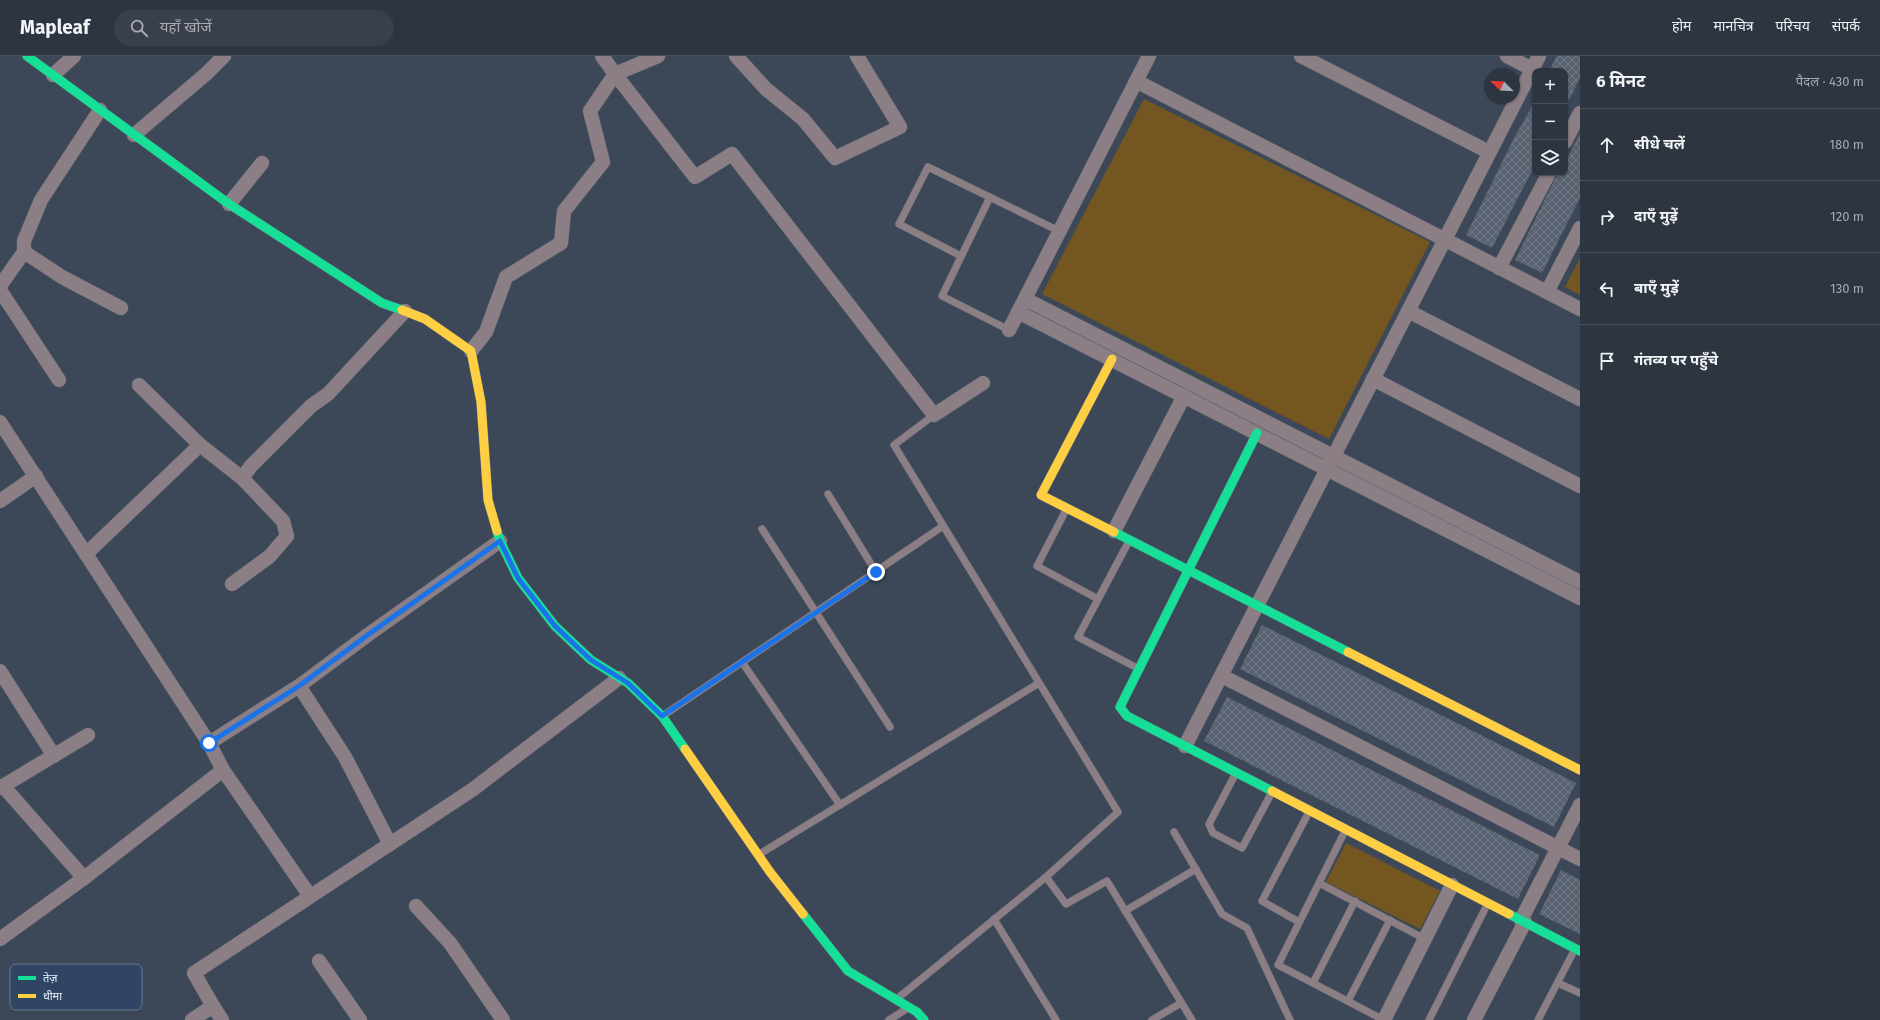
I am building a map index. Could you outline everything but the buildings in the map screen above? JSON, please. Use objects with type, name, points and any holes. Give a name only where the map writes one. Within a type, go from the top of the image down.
[{"type":"street","points":[[27,56],[229,204],[382,303],[425,319],[471,351],[481,402],[488,500],[500,541],[518,578],[555,626],[591,660],[628,683],[662,716],[758,855],[848,971],[909,1007],[924,1020]]},
{"type":"street","points":[[53,75],[74,56]]},
{"type":"street","points":[[134,135],[206,74],[221,56]]},
{"type":"street","points":[[602,56],[695,176],[732,154],[934,415],[983,383]]},
{"type":"street","points":[[471,351],[486,332],[506,277],[561,243],[564,211],[603,162],[590,111],[615,74],[658,56]]},
{"type":"street","points":[[736,56],[766,89],[804,119],[835,158],[900,127],[857,56]]},
{"type":"street","points":[[1009,330],[1149,56]]},
{"type":"street","points":[[1301,56],[1489,152]]},
{"type":"street","points":[[1185,746],[1532,69],[1507,56]]},
{"type":"street","points":[[1533,68],[1539,56]]},
{"type":"street","points":[[1136,81],[1580,309]]},
{"type":"street","points":[[0,286],[24,252],[24,241],[42,200],[100,110]]},
{"type":"street","points":[[1566,140],[1580,113]]},
{"type":"street","points":[[229,204],[262,163]]},
{"type":"street","points":[[1499,268],[1547,176]]},
{"type":"street","points":[[1547,292],[1580,228]]},
{"type":"street","points":[[24,252],[62,277],[121,308]]},
{"type":"street","points":[[0,290],[59,380]]},
{"type":"street","points":[[1025,298],[1580,598]]},
{"type":"street","points":[[242,478],[251,466],[311,406],[328,394],[405,311]]},
{"type":"street","points":[[1408,311],[1580,399]]},
{"type":"street","points":[[1018,312],[1257,433],[1331,463],[1580,582]]},
{"type":"street","points":[[1112,359],[1041,495],[1258,604],[1580,770]]},
{"type":"street","points":[[1373,380],[1580,486]]},
{"type":"street","points":[[139,385],[200,445],[242,478],[283,520],[287,536],[270,556],[232,584]]},
{"type":"street","points":[[1114,531],[1184,396]]},
{"type":"street","points":[[0,422],[209,743],[223,770],[310,896]]},
{"type":"street","points":[[1257,433],[1120,707],[1127,716],[1578,949]]},
{"type":"street","points":[[86,554],[200,445]]},
{"type":"street","points":[[0,501],[36,476]]},
{"type":"street","points":[[209,743],[299,686],[369,634],[500,541]]},
{"type":"street","points":[[0,671],[54,756]]},
{"type":"street","points":[[1222,676],[1580,859]]},
{"type":"street","points":[[222,1020],[194,973],[472,790],[619,678]]},
{"type":"street","points":[[299,686],[345,756],[390,844]]},
{"type":"street","points":[[84,878],[2,787],[88,735]]},
{"type":"street","points":[[0,939],[84,878],[223,770]]},
{"type":"street","points":[[1474,1020],[1580,805]]},
{"type":"street","points":[[1384,1020],[1452,884]]},
{"type":"street","points":[[416,906],[450,943],[502,1020]]},
{"type":"street","points":[[319,961],[360,1020]]},
{"type":"street","points":[[192,1020],[213,1006]]},
{"type":"lane","points":[[961,256],[899,224],[928,167],[1059,232]]},
{"type":"lane","points":[[990,197],[942,296],[1009,330]]},
{"type":"lane","points":[[896,1000],[1046,877],[1118,812],[894,444],[934,415]]},
{"type":"lane","points":[[828,494],[876,572]]},
{"type":"lane","points":[[1067,508],[1036,566],[1098,599]]},
{"type":"lane","points":[[662,716],[943,526]]},
{"type":"lane","points":[[762,529],[890,727]]},
{"type":"lane","points":[[1130,540],[1078,637],[1139,669]]},
{"type":"lane","points":[[742,662],[840,805]]},
{"type":"lane","points":[[758,855],[1039,683]]},
{"type":"lane","points":[[1236,773],[1209,824],[1213,833],[1242,848],[1272,792]]},
{"type":"lane","points":[[1299,922],[1262,901],[1309,811]]},
{"type":"lane","points":[[1346,829],[1278,965],[1384,1020]]},
{"type":"lane","points":[[1174,832],[1222,914],[1248,928],[1290,1020]]},
{"type":"lane","points":[[1125,911],[1196,869]]},
{"type":"lane","points":[[1046,877],[1066,904],[1107,881],[1192,1020]]},
{"type":"lane","points":[[1319,883],[1425,939]]},
{"type":"lane","points":[[1313,983],[1355,902]]},
{"type":"lane","points":[[1429,1020],[1488,903]]},
{"type":"lane","points":[[994,920],[1056,1020]]},
{"type":"lane","points":[[1348,1002],[1390,920]]},
{"type":"lane","points":[[1538,1020],[1558,982],[1578,949]]},
{"type":"lane","points":[[1558,982],[1580,993]]},
{"type":"lane","points":[[1152,1020],[1181,1003]]},
{"type":"lane","points":[[889,1020],[909,1007]]},
{"type":"shaded area","points":[[1144,99],[1430,242],[1329,439],[1042,294]]},
{"type":"shaded area","points":[[1580,258],[1580,295],[1565,287]]},
{"type":"shaded area","points":[[1346,843],[1440,891],[1420,929],[1326,882]]},
{"type":"traffic: fast","points":[[27,56],[229,204],[382,303],[402,310]]},
{"type":"traffic: fast","points":[[1257,433],[1120,707],[1127,716],[1272,791]]},
{"type":"traffic: fast","points":[[497,531],[500,541],[518,578],[555,626],[591,660],[628,683],[662,716],[685,749]]},
{"type":"traffic: fast","points":[[1114,532],[1348,652]]},
{"type":"traffic: fast","points":[[803,914],[848,971],[917,1012],[924,1020]]},
{"type":"traffic: fast","points":[[1509,914],[1580,951]]},
{"type":"traffic: slow","points":[[402,310],[425,319],[471,351],[481,402],[488,500],[497,531]]},
{"type":"traffic: slow","points":[[1112,359],[1041,495],[1114,532]]},
{"type":"traffic: slow","points":[[1348,652],[1580,770]]},
{"type":"traffic: slow","points":[[685,749],[770,872],[803,914]]},
{"type":"traffic: slow","points":[[1272,791],[1509,914]]},
{"type":"route","points":[[209,743],[299,686],[369,634],[500,541],[518,578],[555,626],[591,660],[628,683],[662,716],[876,572]]}]
